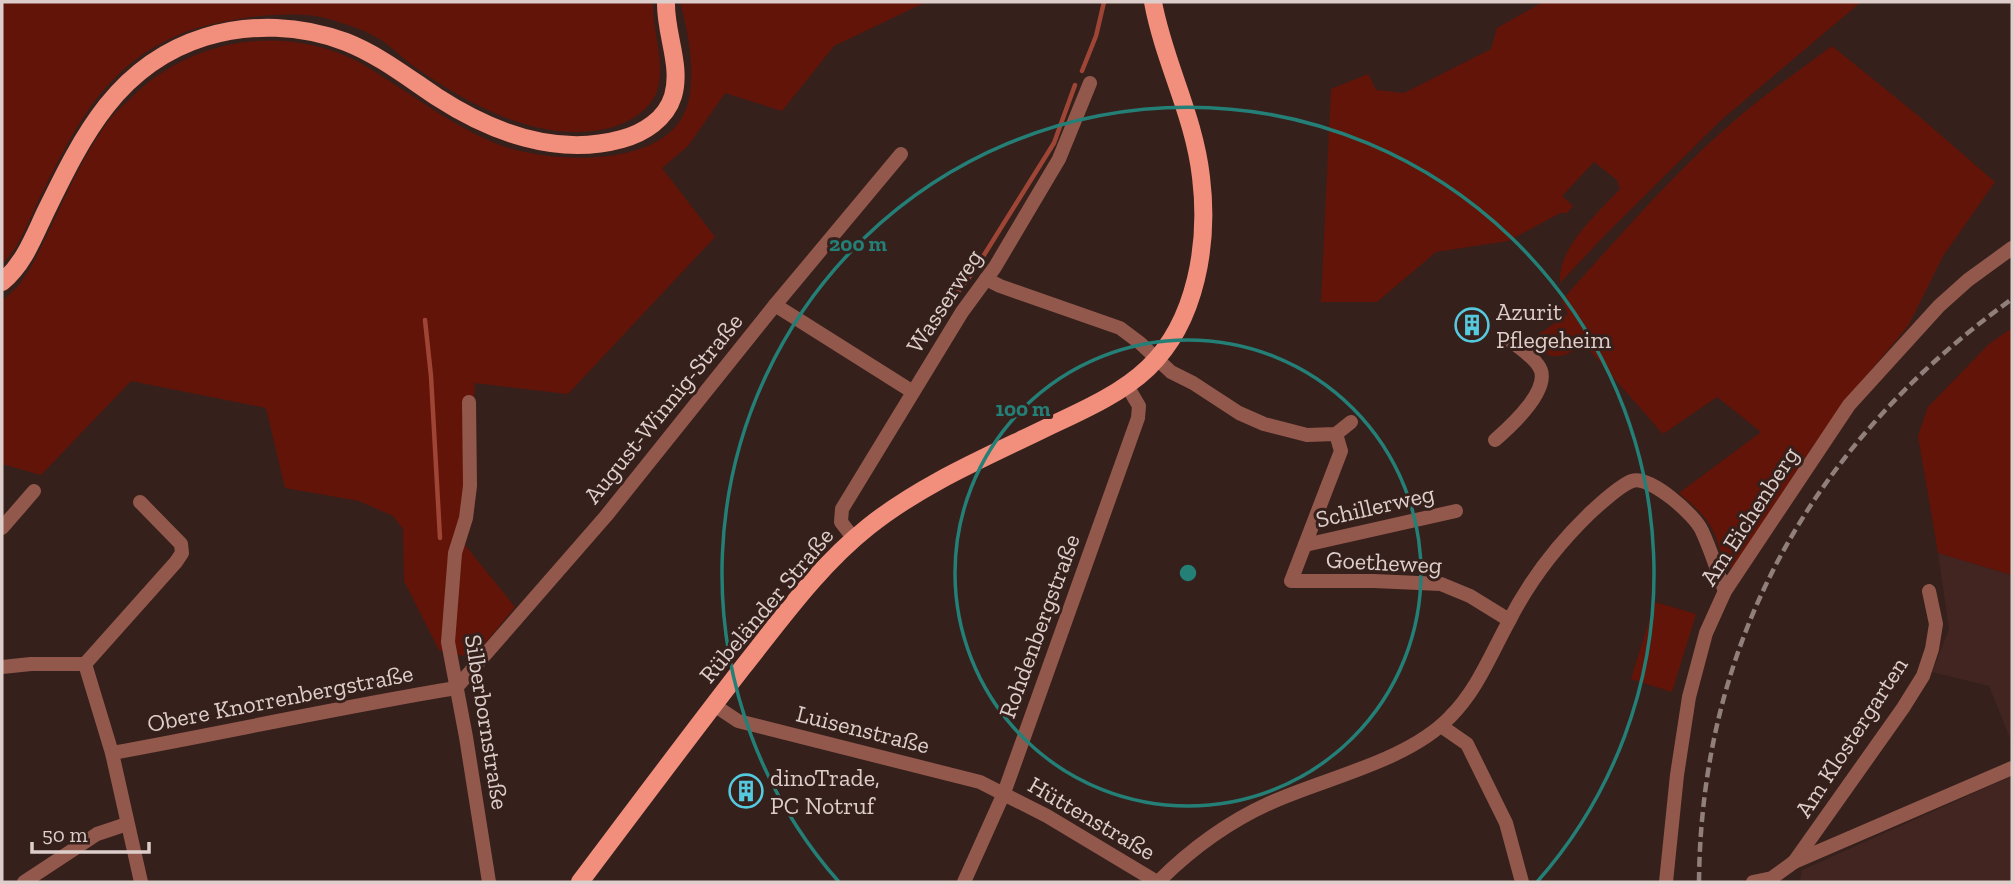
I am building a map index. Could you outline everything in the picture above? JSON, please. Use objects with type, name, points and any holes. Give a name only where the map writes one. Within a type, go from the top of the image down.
[{"type":"main road","points":[[2,282],[22,259],[79,144],[103,108],[139,72],[192,42],[225,32],[257,28],[290,29],[323,35],[369,53],[458,110],[499,130],[541,142],[591,144],[631,136],[652,125],[667,108],[672,98],[675,75],[666,2]]},
{"type":"main road","name":"Rübeländer Straße","points":[[580,882],[811,582],[854,539],[920,491],[1074,414],[1126,384],[1156,359],[1179,324],[1195,283],[1199,262],[1204,214],[1201,173],[1188,112],[1153,2]]},
{"type":"street","name":"Wasserweg","points":[[854,539],[841,522],[842,509],[1059,159],[1090,83]]},
{"type":"street","name":"August-Winnig-Straße","points":[[456,688],[606,516],[775,305],[901,154]]},
{"type":"street","name":"Am Eichenberg","points":[[1666,882],[1677,775],[1689,697],[1706,633],[1725,591],[1849,405],[1939,306],[1968,280],[2012,248]]},
{"type":"street","points":[[986,279],[1119,328],[1140,343],[1171,372],[1239,413],[1264,424],[1307,435],[1336,435],[1351,422]]},
{"type":"street","points":[[775,305],[913,392]]},
{"type":"street","points":[[1495,440],[1515,423],[1530,403],[1540,387],[1542,375],[1539,366],[1505,337]]},
{"type":"street","name":"Rohdenbergstraße","points":[[964,882],[1004,793],[1138,418],[1139,406],[1126,384]]},
{"type":"street","name":"Silberbornstraße","points":[[469,402],[470,486],[466,518],[455,553],[448,642],[489,882]]},
{"type":"street","points":[[1305,545],[1340,451],[1336,435]]},
{"type":"street","points":[[1157,882],[1203,842],[1237,820],[1269,803],[1408,749],[1441,726],[1476,686],[1534,579],[1564,539],[1599,505],[1632,481],[1644,480],[1677,503],[1696,522],[1701,528],[1725,591]]},
{"type":"street","points":[[2,528],[34,491]]},
{"type":"street","points":[[2,667],[85,664],[182,553],[181,544],[140,502]]},
{"type":"street","name":"Schillerweg","points":[[1305,545],[1456,511]]},
{"type":"street","name":"Goetheweg","points":[[1305,545],[1291,581],[1374,580],[1441,584],[1470,596],[1509,621]]},
{"type":"street","name":"Am Klostergarten","points":[[1794,862],[1903,709],[1923,676],[1932,649],[1936,624],[1929,591]]},
{"type":"street","points":[[85,664],[112,752],[141,882]]},
{"type":"street","name":"Obere Knorrenbergstraße","points":[[112,752],[456,688]]},
{"type":"street","name":"Luisenstraße","points":[[714,705],[738,721],[957,775],[1004,793]]},
{"type":"street","points":[[1441,726],[1467,744],[1506,823],[1522,882]]},
{"type":"street","points":[[1754,882],[1774,880],[1794,862],[2012,768]]},
{"type":"street","name":"Hüttenstraße","points":[[1004,793],[1157,882]]},
{"type":"street","points":[[24,882],[97,834],[127,824]]},
{"type":"shaded area","points":[[2,2],[653,2],[659,80],[650,104],[626,122],[587,132],[560,131],[533,126],[481,107],[434,80],[369,33],[329,19],[276,15],[198,28],[155,47],[110,83],[77,127],[22,236],[2,264]]},
{"type":"shaded area","points":[[680,2],[926,2],[834,46],[782,111],[725,93],[688,146],[662,168],[715,237],[568,394],[475,383],[465,545],[515,607],[473,658],[439,650],[404,581],[403,529],[393,516],[359,501],[285,488],[266,408],[131,381],[41,475],[2,464],[2,301],[19,285],[30,269],[75,176],[107,123],[153,79],[179,62],[208,50],[238,43],[299,43],[329,50],[359,62],[444,116],[497,144],[546,156],[605,156],[633,151],[658,141],[677,125],[688,103],[691,66]]},
{"type":"shaded area","points":[[1543,2],[1861,2],[1720,121],[1560,283],[1565,257],[1572,244],[1620,189],[1617,180],[1594,162],[1562,196],[1573,206],[1567,213],[1560,213],[1508,241],[1436,252],[1377,302],[1321,302],[1331,89],[1368,74],[1376,90],[1404,93],[1491,49],[1497,28]]},
{"type":"shaded area","points":[[1832,46],[1995,182],[1943,256],[1908,326],[1856,388],[1811,449],[1733,567],[1725,567],[1710,525],[1679,493],[1761,432],[1717,397],[1663,434],[1584,344],[1568,354],[1555,356],[1526,343],[1568,314],[1562,301],[1570,291],[1696,155],[1753,105]]},
{"type":"shaded area","points":[[2012,328],[2012,575],[1938,553],[1918,436],[1928,407],[1989,344]]},
{"type":"shaded area","points":[[1938,553],[2012,575],[2012,743],[1989,686],[1932,672],[1949,629]]},
{"type":"shaded area","points":[[1655,602],[1696,614],[1672,692],[1631,679]]},
{"type":"shaded area","points":[[2012,776],[2012,882],[1800,882],[1802,870]]},
{"type":"waterway","points":[[1082,71],[1096,36],[1104,2]]},
{"type":"waterway","points":[[949,304],[974,271],[1054,143],[1075,85]]},
{"type":"waterway","points":[[425,320],[431,376],[440,538]]},
{"type":"railway","points":[[1699,882],[1705,793],[1721,708],[1747,627],[1783,552],[1827,481],[1881,415],[1942,355],[2012,299]]},
{"type":"place","name":"Azurit Pflegeheim","points":[[1472,325]]},
{"type":"place","name":"dinoTrade, PC Notruf","points":[[746,791]]}]
